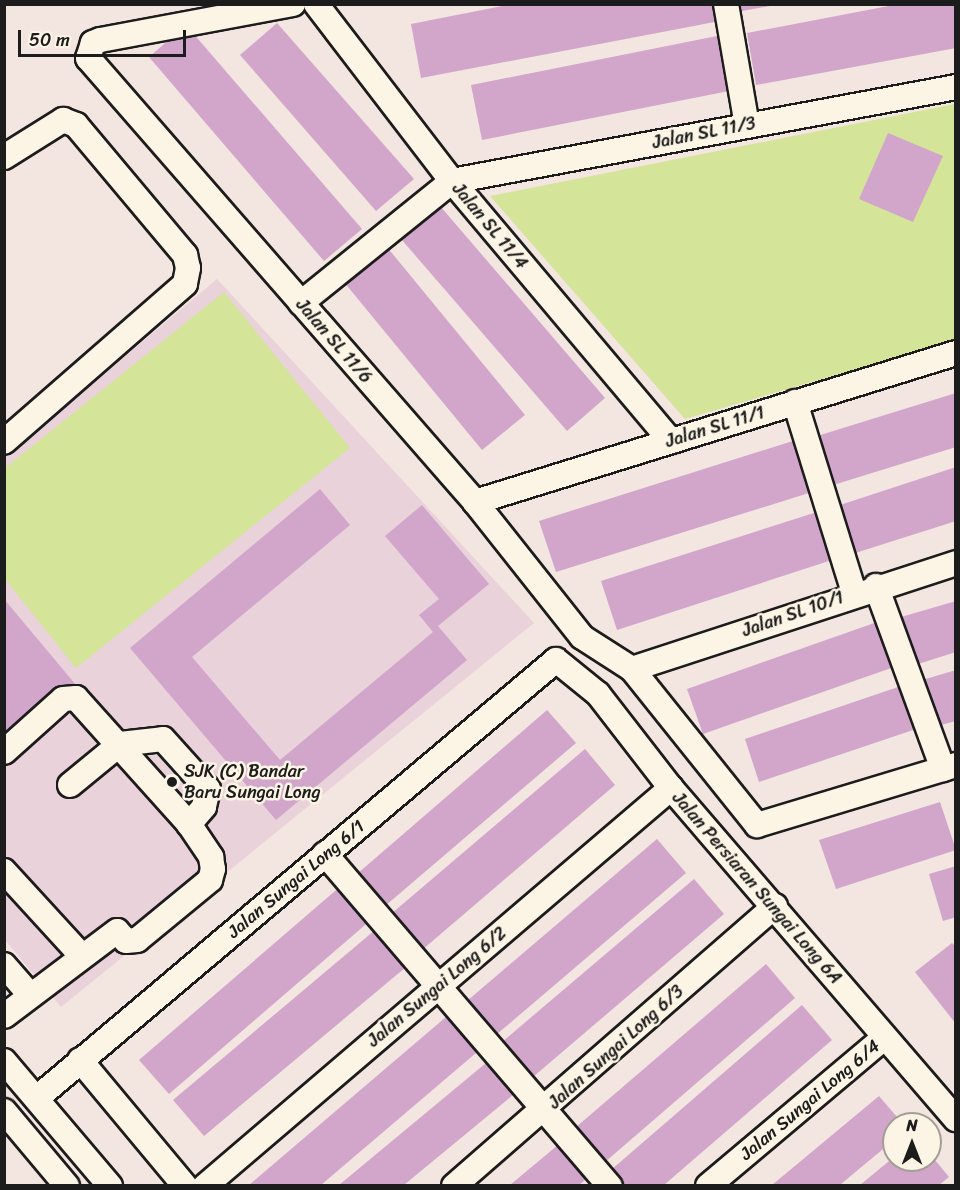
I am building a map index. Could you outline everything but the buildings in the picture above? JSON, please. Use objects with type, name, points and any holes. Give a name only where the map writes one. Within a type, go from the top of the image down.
[{"type":"street","name":"Jalan SL 11/6","points":[[293,4],[100,40],[90,48],[91,66],[475,502],[582,637],[632,669],[757,825],[949,767]]},
{"type":"street","name":"Jalan SL 11/4","points":[[316,4],[452,181],[670,441]]},
{"type":"street","points":[[726,4],[747,125]]},
{"type":"street","name":"Jalan SL 11/3","points":[[452,181],[956,87]]},
{"type":"street","points":[[4,157],[63,120],[76,125],[184,255],[188,268],[185,284],[4,442]]},
{"type":"street","points":[[300,303],[452,181]]},
{"type":"street","name":"Jalan SL 11/1","points":[[475,502],[956,353]]},
{"type":"street","points":[[795,402],[865,590],[949,767]]},
{"type":"street","name":"Jalan SL 10/1","points":[[632,669],[865,590],[956,563]]},
{"type":"street","name":"Jalan Persiaran Sungai Long 6A","points":[[556,660],[598,694],[670,788],[775,906],[956,1119]]},
{"type":"street","name":"Jalan Sungai Long 6/1","points":[[37,1098],[556,660]]},
{"type":"street","points":[[4,752],[63,699],[76,698],[120,744],[189,824],[211,857],[210,880],[137,940],[126,941],[117,931],[4,1016]]},
{"type":"street","points":[[70,786],[120,744],[163,739],[208,789],[204,807],[189,824]]},
{"type":"street","name":"Jalan Sungai Long 6/2","points":[[205,1185],[670,788]]},
{"type":"street","points":[[325,854],[547,1108],[610,1185]]},
{"type":"street","points":[[4,871],[82,956]]},
{"type":"street","name":"Jalan Sungai Long 6/3","points":[[454,1185],[547,1108],[775,906]]},
{"type":"street","points":[[4,965],[30,995]]},
{"type":"street","name":"Jalan Sungai Long 6/4","points":[[708,1185],[885,1037]]},
{"type":"street","points":[[80,1060],[185,1185]]},
{"type":"street","points":[[4,1061],[110,1185]]},
{"type":"street","points":[[4,1111],[67,1185]]},
{"type":"shaded area","name":"SJK (C) Bandar Baru Sungai Long","points":[[217,279],[534,623],[61,1007],[5,940],[4,458]]},
{"type":"green space","points":[[955,104],[955,340],[685,419],[490,196]]},
{"type":"green space","points":[[224,292],[350,448],[76,668],[5,579],[5,468]]},
{"type":"place","name":"SJK (C) Bandar Baru Sungai Long","points":[[172,782]]}]
